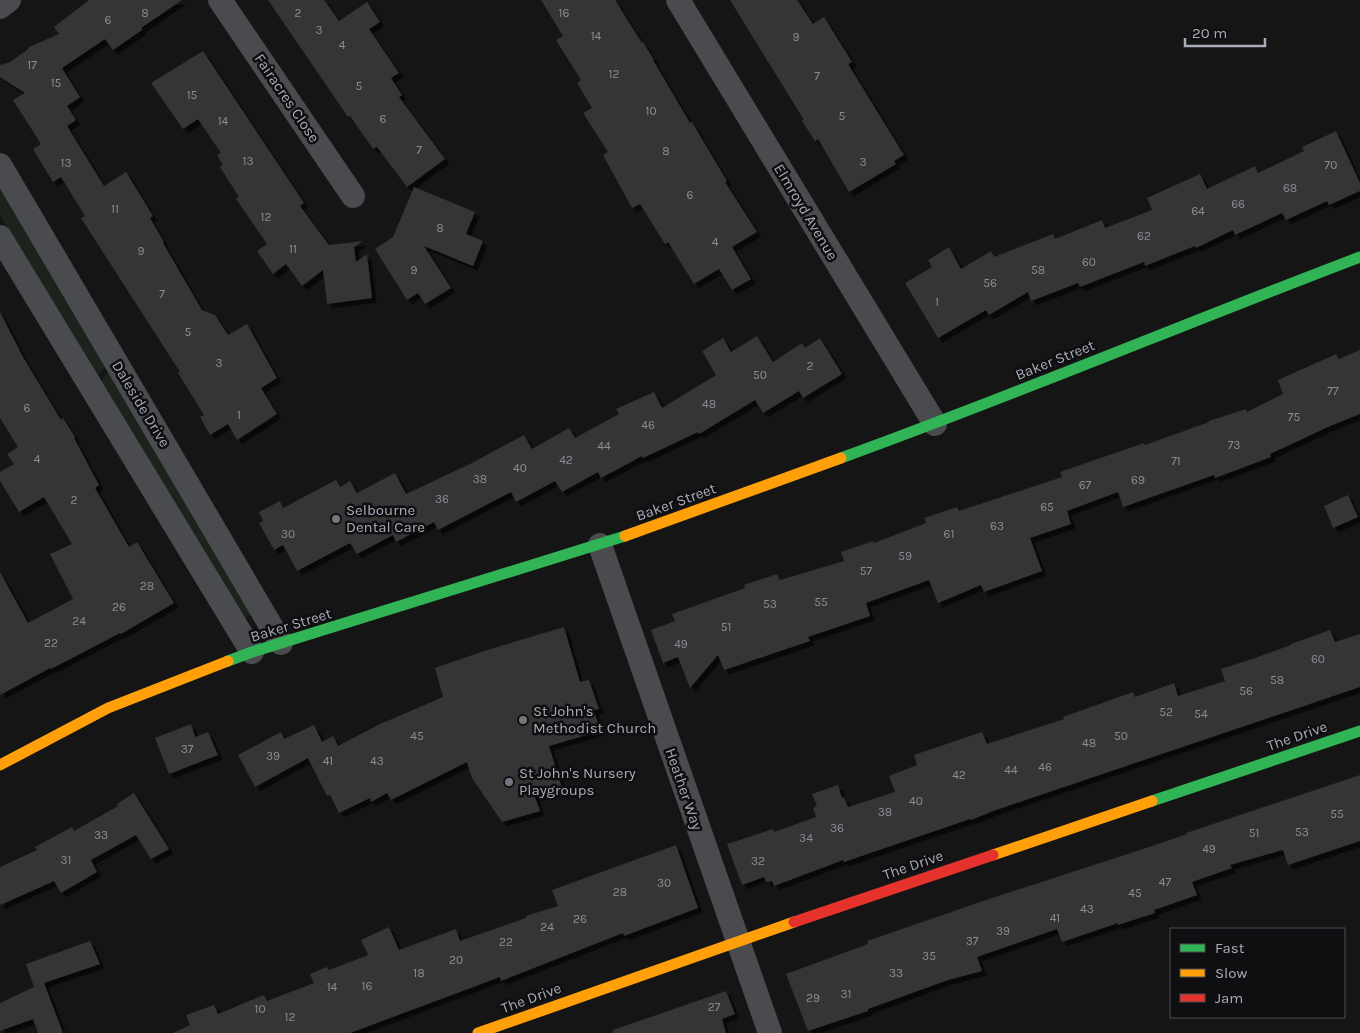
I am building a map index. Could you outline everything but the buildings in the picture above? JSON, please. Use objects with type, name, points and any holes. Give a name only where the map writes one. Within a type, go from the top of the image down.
[{"type":"street","points":[[0,7],[9,0]]},
{"type":"street","name":"Fairacres Close","points":[[220,0],[353,196]]},
{"type":"street","name":"Elmroyd Avenue","points":[[678,0],[934,424]]},
{"type":"street","name":"Daleside Drive","points":[[0,166],[280,644]]},
{"type":"street","points":[[0,237],[252,652]]},
{"type":"street","name":"Baker Street","points":[[0,765],[108,708],[252,652],[600,546],[934,424],[1228,307],[1360,257]]},
{"type":"street","name":"Heather Way","points":[[600,546],[770,1033]]},
{"type":"street","name":"The Drive","points":[[478,1033],[737,941],[1360,731]]},
{"type":"shaded area","points":[[0,189],[105,367],[97,377],[0,215]]},
{"type":"shaded area","points":[[108,372],[254,614],[241,620],[100,382]]},
{"type":"traffic: fast","points":[[841,458],[1360,257]]},
{"type":"traffic: fast","points":[[228,661],[625,536]]},
{"type":"traffic: fast","points":[[1152,801],[1360,731]]},
{"type":"traffic: slow","points":[[625,536],[841,458]]},
{"type":"traffic: slow","points":[[0,765],[108,708],[228,661]]},
{"type":"traffic: slow","points":[[993,855],[1152,801]]},
{"type":"traffic: slow","points":[[478,1033],[794,922]]},
{"type":"traffic: jam","points":[[794,922],[993,855]]},
{"type":"place","name":"Selbourne Dental Care","points":[[336,519]]},
{"type":"place","name":"St John's Methodist Church","points":[[523,720]]},
{"type":"place","name":"St John's Nursery Playgroups","points":[[509,782]]}]
